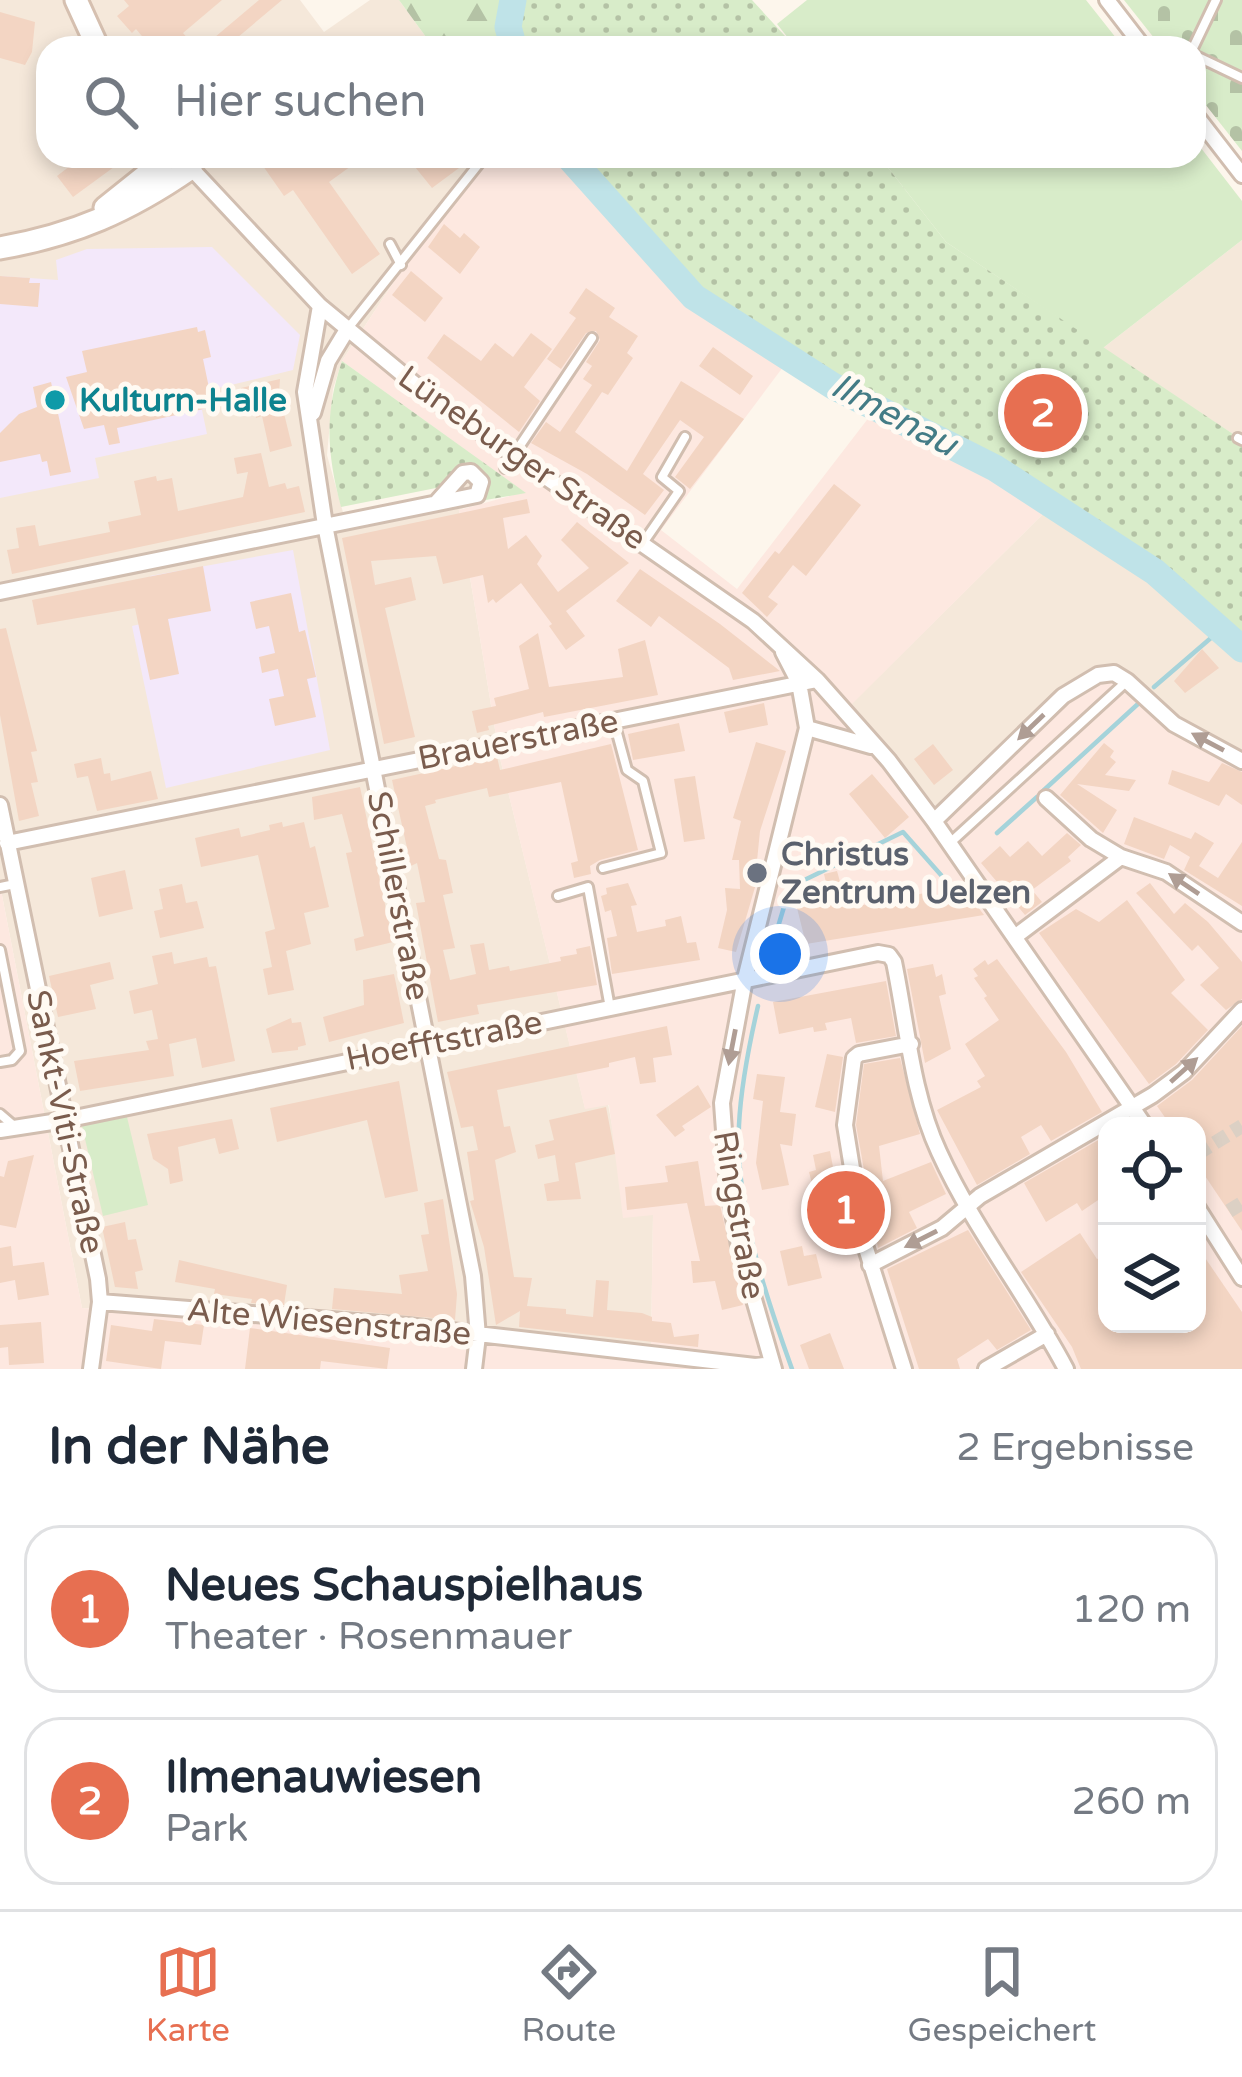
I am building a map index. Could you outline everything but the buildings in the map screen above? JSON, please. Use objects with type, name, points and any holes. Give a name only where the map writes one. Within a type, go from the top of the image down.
[{"type":"main road","points":[[76,0],[92,36]]},
{"type":"main road","points":[[53,236],[123,196],[156,168]]},
{"type":"main road","points":[[0,248],[53,236],[130,208],[178,168]]},
{"type":"street","points":[[1107,0],[1135,36]]},
{"type":"street","points":[[1206,128],[1242,175]]},
{"type":"street","name":"Lüneburger Straße","points":[[191,168],[320,306],[429,396],[643,543],[778,642],[817,680],[890,761],[1138,1117]]},
{"type":"street","name":"Schillerstraße","points":[[320,306],[305,375],[325,525],[473,1276],[478,1336],[474,1369]]},
{"type":"street","name":"Schillerstraße","points":[[311,424],[322,375],[348,328]]},
{"type":"street","points":[[0,592],[437,502]]},
{"type":"street","name":"Ringstraße","points":[[773,1366],[740,1251],[723,1148],[722,1103],[745,979],[807,728],[799,683],[778,642]]},
{"type":"street","points":[[934,821],[1082,682],[1114,674],[1174,724],[1242,760]]},
{"type":"street","name":"Brauerstraße","points":[[7,843],[817,680]]},
{"type":"street","points":[[807,728],[874,747]]},
{"type":"street","points":[[1046,798],[1071,825],[1121,857],[1166,872],[1242,923]]},
{"type":"street","name":"Sankt-Viti-Straße","points":[[0,805],[8,885],[64,1120],[100,1302],[91,1369]]},
{"type":"street","points":[[1016,936],[1121,857]]},
{"type":"street","name":"Hoefftstraße","points":[[7,1128],[878,953],[894,962],[910,1044]]},
{"type":"street","points":[[870,1265],[960,1217],[966,1205],[1184,1072],[1242,1010]]},
{"type":"street","points":[[904,1369],[870,1265],[845,1125],[854,1058],[910,1044],[921,1105],[938,1150],[1066,1369]]},
{"type":"street","points":[[1206,1221],[1242,1278]]},
{"type":"street","name":"Alte Wiesenstraße","points":[[100,1302],[408,1326],[773,1366]]},
{"type":"street","points":[[986,1369],[1047,1334]]},
{"type":"lane","points":[[1200,36],[1216,0]]},
{"type":"lane","points":[[1206,58],[1242,77]]},
{"type":"lane","points":[[348,328],[476,168]]},
{"type":"lane","points":[[390,244],[401,265]]},
{"type":"lane","points":[[505,468],[592,338]]},
{"type":"lane","points":[[643,543],[679,491],[662,476],[685,437]]},
{"type":"lane","points":[[950,843],[1127,681]]},
{"type":"lane","points":[[603,868],[661,853],[643,781],[627,770],[614,721]]},
{"type":"lane","points":[[558,896],[588,887],[610,1008]]},
{"type":"lane","points":[[0,950],[20,1051],[12,1060],[0,1062]]},
{"type":"lane","points":[[0,1114],[7,1128]]},
{"type":"shaded area","points":[[0,0],[300,0],[324,32],[370,0],[399,0],[425,36],[36,36],[36,168],[468,168],[342,361],[333,389],[327,455],[344,516],[438,497],[436,488],[466,476],[480,501],[459,510],[499,754],[585,1108],[608,1104],[618,1157],[653,1214],[651,1345],[82,1308],[0,885]]},
{"type":"shaded area","points":[[468,168],[579,168],[694,297],[789,359],[661,530],[737,589],[873,412],[995,468],[1052,505],[852,704],[944,817],[1084,685],[1113,677],[1242,764],[1242,1369],[0,1369],[0,885],[82,1308],[651,1344],[653,1215],[623,1218],[609,1105],[585,1109],[499,754],[459,510],[524,492],[342,361]]},
{"type":"shaded area","points":[[1242,240],[1242,440],[1103,348]]},
{"type":"shaded area","points":[[212,247],[300,335],[293,370],[210,390],[213,407],[202,410],[207,434],[95,458],[99,478],[0,498],[0,276],[58,280],[56,260],[87,249]]},
{"type":"shaded area","points":[[1052,505],[1155,572],[1242,649],[1242,764],[945,817],[851,704]]},
{"type":"shaded area","points":[[293,550],[330,750],[166,788],[132,626],[158,620],[150,576]]},
{"type":"green space","points":[[399,0],[513,0],[511,36],[425,36]]},
{"type":"green space","points":[[513,0],[752,0],[785,36],[511,36]]},
{"type":"green space","points":[[807,0],[1086,0],[1114,36],[786,36],[777,24]]},
{"type":"green space","points":[[1124,0],[1242,0],[1242,151],[1206,105],[1206,36],[1152,36]]},
{"type":"green space","points":[[1206,154],[1242,201],[1242,240],[1103,348],[946,242],[888,168],[1206,168]]},
{"type":"green space","points":[[579,168],[888,168],[946,242],[1242,440],[1242,649],[1152,570],[995,468],[833,386],[694,297]]},
{"type":"green space","points":[[342,361],[526,493],[480,501],[465,477],[436,488],[341,507],[330,434],[332,399]]},
{"type":"green space","points":[[127,1117],[148,1205],[103,1216],[82,1126]]},
{"type":"waterway","name":"Ilmenau","points":[[511,36],[513,0]]},
{"type":"waterway","name":"Ilmenau","points":[[579,168],[694,297],[833,386],[995,468],[1155,572],[1242,649]]},
{"type":"waterway","points":[[1154,687],[1219,631]]},
{"type":"waterway","points":[[1044,790],[1139,703]]},
{"type":"waterway","points":[[997,833],[1037,797]]},
{"type":"waterway","points":[[771,950],[790,887],[903,832],[941,875]]},
{"type":"waterway","points":[[758,1006],[740,1110],[739,1156],[762,1280],[792,1369]]},
{"type":"tunnel","points":[[1206,1148],[1242,1126]]},
{"type":"tunnel","points":[[1229,1211],[1242,1203]]},
{"type":"place","name":"Kulturn-Halle","points":[[55,400]]},
{"type":"place","name":"Ilmenauwiesen","points":[[1043,413]]},
{"type":"place","name":"Christus Zentrum Uelzen","points":[[757,873]]},
{"type":"place","name":"Neues Schauspielhaus","points":[[846,1210]]}]
